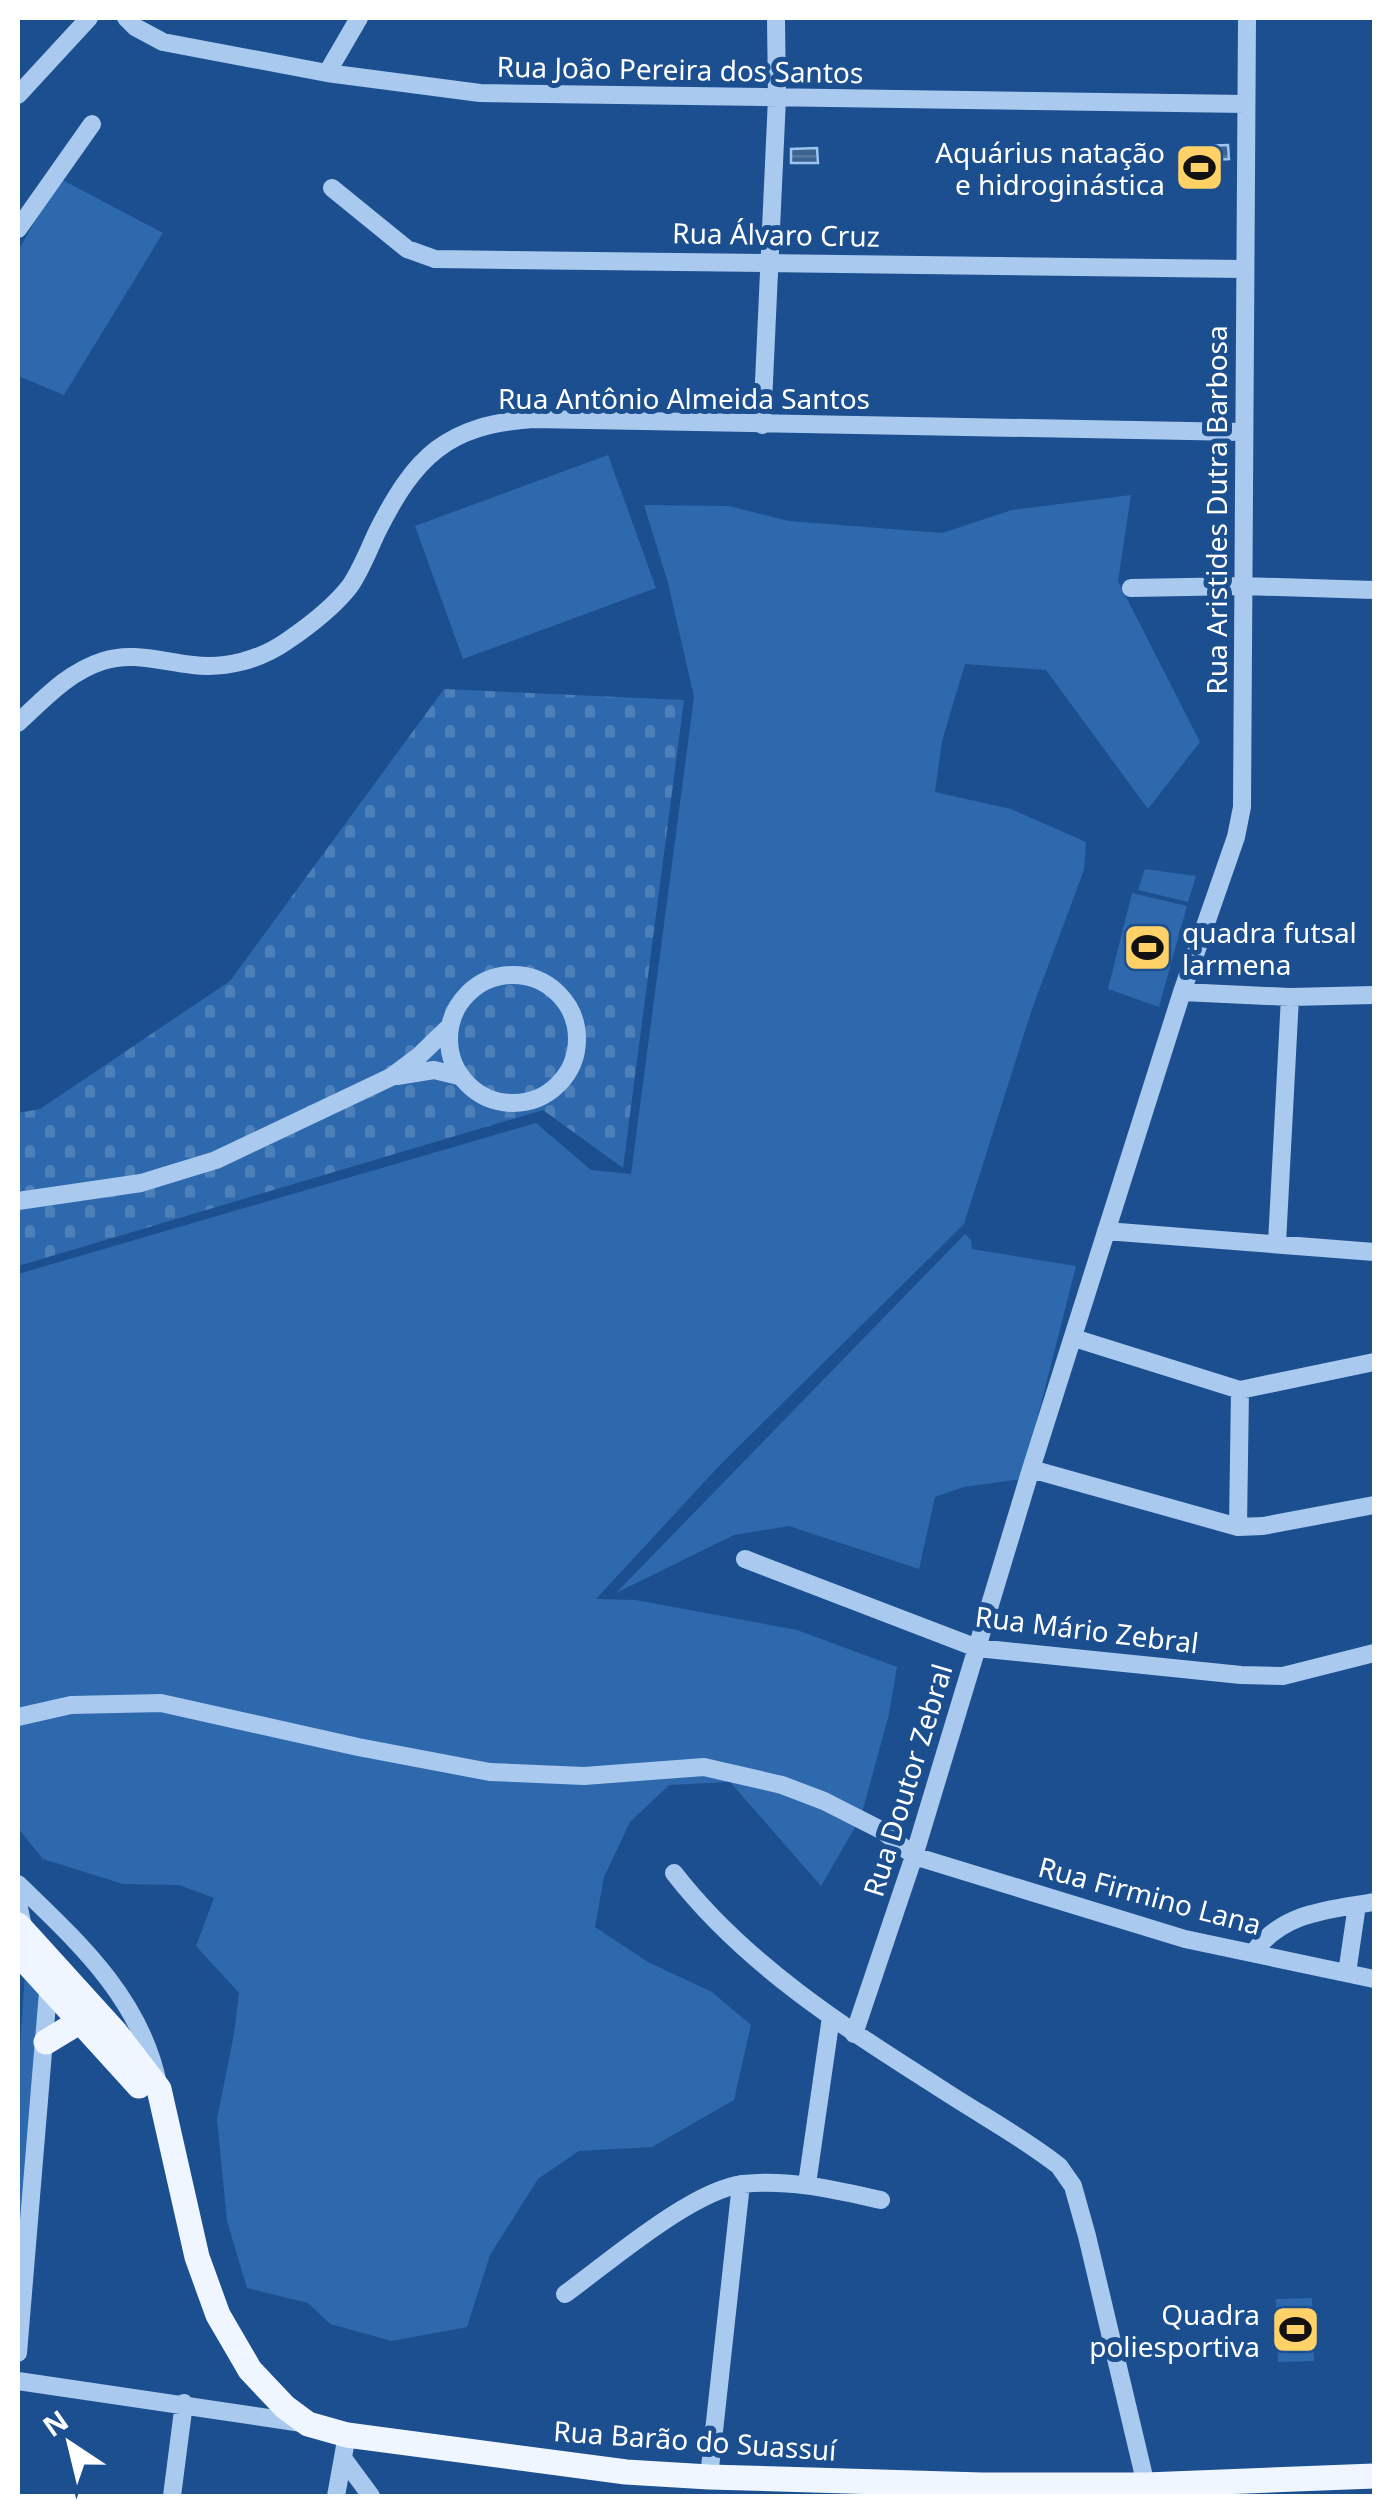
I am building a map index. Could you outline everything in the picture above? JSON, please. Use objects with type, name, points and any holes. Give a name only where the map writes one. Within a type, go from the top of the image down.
[{"type":"main road","points":[[20,1937],[79,2022],[166,2121]]},
{"type":"main road","points":[[49,1974],[116,2032],[159,2089],[197,2257],[218,2316],[250,2370],[285,2407],[308,2424]]},
{"type":"main road","points":[[46,2042],[79,2022]]},
{"type":"main road","name":"Rua Barão do Suassuí","points":[[308,2424],[345,2446],[626,2472],[981,2491],[1374,2476]]},
{"type":"street","points":[[18,94],[88,18]]},
{"type":"street","name":"Rua João Pereira dos Santos","points":[[126,18],[163,42],[326,74],[480,93],[1246,104]]},
{"type":"street","points":[[326,74],[359,18]]},
{"type":"street","points":[[762,425],[777,98],[776,18]]},
{"type":"street","name":"Rua Aristides Dutra Barbosa","points":[[1182,992],[1236,838],[1242,807],[1246,18]]},
{"type":"street","points":[[18,229],[92,124]]},
{"type":"street","name":"Rua Álvaro Cruz","points":[[332,188],[407,249],[435,259],[1243,269]]},
{"type":"street","name":"Rua Antônio Almeida Santos","points":[[18,724],[78,670],[106,660],[134,655],[224,666],[284,644],[329,609],[351,584],[411,473],[436,449],[464,431],[493,422],[533,419],[1242,432]]},
{"type":"street","points":[[1131,588],[1374,590]]},
{"type":"street","points":[[524,974],[548,984],[566,1001],[577,1024],[577,1050],[568,1074],[550,1092],[527,1102],[502,1103],[478,1094],[460,1076],[449,1053],[449,1028],[458,1004],[476,986],[499,975],[524,974]]},
{"type":"street","points":[[1182,992],[1290,997],[1374,995]]},
{"type":"street","name":"Rua Doutor Zebral","points":[[854,2034],[914,1856],[1031,1468],[1182,992]]},
{"type":"street","points":[[1277,1243],[1290,997]]},
{"type":"street","points":[[18,1202],[176,1174],[216,1160],[391,1077],[449,1028]]},
{"type":"street","points":[[391,1077],[434,1070],[460,1076]]},
{"type":"street","points":[[1106,1231],[1374,1252]]},
{"type":"street","points":[[1074,1338],[1240,1390],[1374,1362]]},
{"type":"street","points":[[1238,1527],[1240,1390]]},
{"type":"street","points":[[1031,1468],[1238,1527],[1263,1526],[1374,1505]]},
{"type":"street","name":"Rua Mário Zebral","points":[[744,1559],[977,1648],[1282,1676],[1374,1653]]},
{"type":"street","name":"Rua Firmino Lana","points":[[18,1717],[72,1705],[161,1703],[358,1748],[490,1772],[584,1776],[704,1767],[782,1785],[824,1801],[883,1831],[914,1856],[1185,1939],[1374,1979]]},
{"type":"street","points":[[674,1873],[698,1904],[734,1939],[831,2017],[1059,2166],[1073,2186],[1146,2485]]},
{"type":"street","points":[[18,1884],[83,1950],[131,2011],[152,2054],[159,2089]]},
{"type":"street","points":[[18,1903],[20,1937]]},
{"type":"street","points":[[1254,1952],[1277,1926],[1300,1916],[1366,1904],[1347,1973]]},
{"type":"street","points":[[18,2353],[49,1974]]},
{"type":"street","points":[[808,2184],[831,2017]]},
{"type":"street","points":[[709,2477],[741,2184]]},
{"type":"street","points":[[565,2294],[678,2213],[716,2192],[741,2184],[808,2184],[881,2200]]},
{"type":"street","name":"Rua Barão do Suassuí","points":[[18,2381],[308,2424]]},
{"type":"street","points":[[172,2496],[184,2403]]},
{"type":"street","points":[[336,2496],[345,2446]]},
{"type":"street","points":[[345,2446],[371,2496]]},
{"type":"green space","points":[[55,176],[163,233],[64,395],[18,376],[18,251]]},
{"type":"green space","points":[[608,455],[656,588],[463,659],[415,526]]},
{"type":"green space","points":[[1131,495],[1118,581],[1200,742],[1148,809],[1046,670],[965,664],[942,741],[935,792],[1011,809],[1086,842],[1084,870],[1032,1009],[964,1224],[718,1467],[596,1599],[636,1600],[797,1630],[897,1667],[889,1714],[861,1817],[821,1886],[730,1782],[669,1785],[630,1822],[604,1877],[595,1927],[648,1962],[712,1992],[751,2025],[734,2100],[652,2147],[579,2151],[538,2179],[490,2255],[467,2327],[392,2341],[330,2324],[308,2303],[247,2288],[227,2221],[217,2119],[239,1993],[196,1946],[214,1898],[179,1885],[123,1884],[43,1859],[18,1828],[18,1274],[536,1123],[591,1170],[631,1174],[694,697],[668,583],[644,505],[729,506],[789,521],[942,533],[1012,510]]},
{"type":"green space","points":[[444,689],[684,700],[623,1168],[543,1110],[18,1266],[18,1113],[40,1109],[230,981]]},
{"type":"green space","points":[[1145,869],[1196,876],[1188,902],[1138,890]]},
{"type":"green space","name":"quadra futsal larmena","points":[[1132,893],[1187,906],[1159,1007],[1108,989]]},
{"type":"green space","points":[[965,1234],[972,1249],[1076,1266],[1022,1479],[964,1487],[935,1497],[919,1569],[789,1526],[734,1535],[616,1593]]},
{"type":"green space","points":[[25,1971],[41,1988],[18,2320],[18,2081]]},
{"type":"green space","name":"Quadra poliesportiva","points":[[1312,2298],[1314,2361],[1278,2362],[1276,2299]]},
{"type":"shaded area","points":[[1228,145],[1229,159],[1196,161],[1196,146]]},
{"type":"shaded area","points":[[817,148],[818,163],[791,163],[791,149]]},
{"type":"place","name":"Aquárius natação e hidroginástica","points":[[1200,168]]},
{"type":"place","name":"quadra futsal larmena","points":[[1147,948]]},
{"type":"place","name":"Quadra poliesportiva","points":[[1295,2330]]}]
